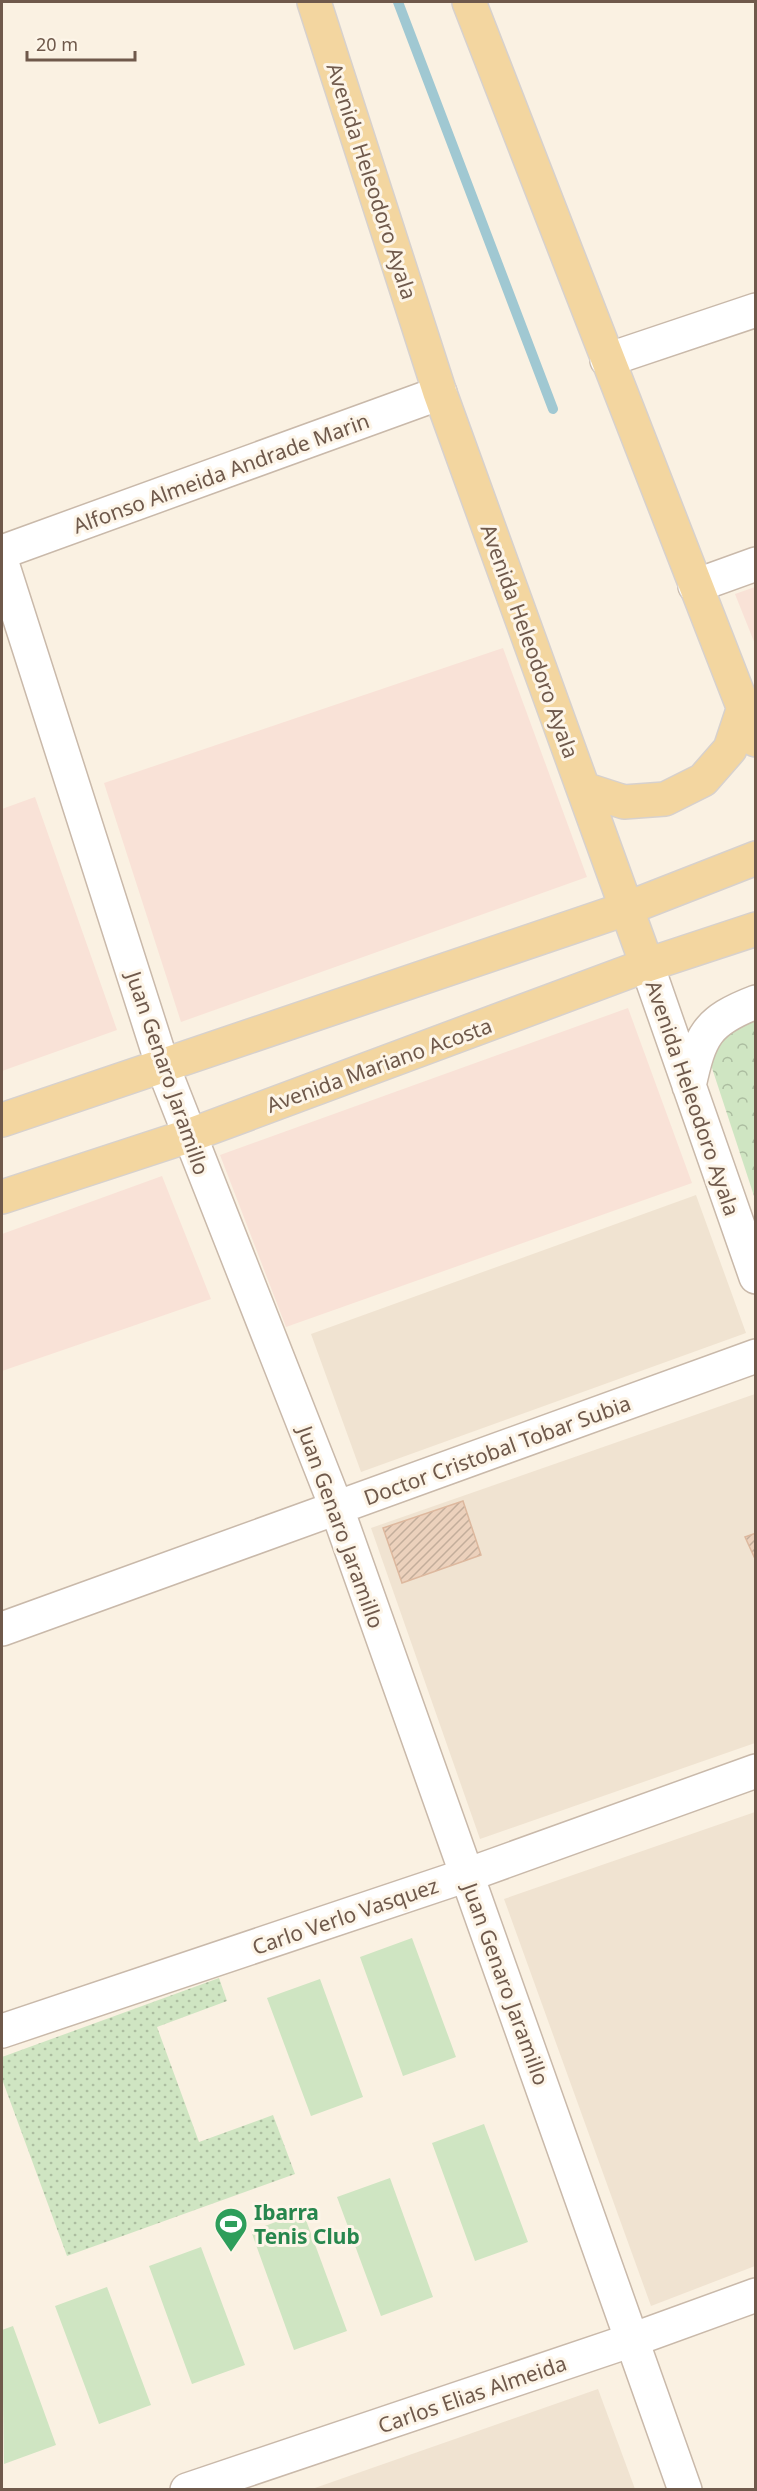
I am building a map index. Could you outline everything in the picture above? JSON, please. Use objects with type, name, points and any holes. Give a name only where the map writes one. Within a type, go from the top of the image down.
[{"type":"main road","name":"Avenida Heleodoro Ayala","points":[[314,2],[440,393],[647,965]]},
{"type":"main road","points":[[469,2],[756,740]]},
{"type":"main road","points":[[584,789],[624,802],[665,799],[703,780],[730,749],[744,710]]},
{"type":"main road","points":[[2,1120],[628,908],[756,858]]},
{"type":"main road","name":"Avenida Mariano Acosta","points":[[2,1197],[188,1136],[647,965],[756,929]]},
{"type":"street","points":[[607,360],[756,310]]},
{"type":"street","name":"Alfonso Almeida Andrade Marin","points":[[2,552],[440,393]]},
{"type":"street","name":"Juan Genaro Jaramillo","points":[[2,563],[163,1067],[188,1136],[337,1509],[685,2490]]},
{"type":"street","points":[[695,586],[756,564]]},
{"type":"street","name":"Avenida Heleodoro Ayala","points":[[647,965],[756,1277]]},
{"type":"street","points":[[688,1086],[698,1045],[725,1014],[756,1002]]},
{"type":"street","name":"Doctor Cristobal Tobar Subia","points":[[2,1629],[756,1356]]},
{"type":"street","name":"Carlo Verlo Vasquez","points":[[2,2031],[467,1875],[756,1771]]},
{"type":"street","name":"Carlos Elias Almeida","points":[[187,2490],[632,2340],[756,2295]]},
{"type":"shaded area","points":[[756,587],[755,644],[735,594]]},
{"type":"shaded area","points":[[503,648],[587,877],[181,1022],[104,783]]},
{"type":"shaded area","points":[[35,797],[117,1030],[2,1071],[2,809]]},
{"type":"shaded area","points":[[628,1008],[692,1183],[286,1327],[220,1155]]},
{"type":"shaded area","points":[[162,1176],[211,1299],[2,1371],[2,1234]]},
{"type":"shaded area","points":[[696,1195],[746,1333],[361,1472],[311,1334]]},
{"type":"shaded area","points":[[755,1394],[755,1743],[480,1839],[371,1528]]},
{"type":"shaded area","points":[[755,1812],[755,2266],[651,2306],[504,1899]]},
{"type":"shaded area","points":[[598,2389],[635,2489],[312,2489]]},
{"type":"green space","points":[[755,1008],[755,1199],[711,1065],[714,1044]]},
{"type":"green space","points":[[412,1938],[456,2057],[403,2076],[360,1957]]},
{"type":"green space","points":[[219,1978],[227,2001],[157,2027],[199,2142],[273,2115],[295,2174],[67,2256],[2,2079],[2,2057]]},
{"type":"green space","points":[[320,1979],[363,2097],[311,2116],[267,1998]]},
{"type":"green space","points":[[484,2124],[528,2242],[475,2261],[432,2143]]},
{"type":"green space","points":[[390,2178],[433,2297],[381,2316],[337,2197]]},
{"type":"green space","points":[[303,2212],[347,2331],[294,2350],[251,2231]]},
{"type":"green space","points":[[201,2247],[245,2365],[192,2384],[149,2266]]},
{"type":"green space","points":[[107,2287],[151,2405],[99,2424],[55,2306]]},
{"type":"green space","points":[[13,2326],[56,2445],[4,2464],[2,2330]]},
{"type":"building","points":[[463,1501],[481,1555],[402,1583],[383,1528]]},
{"type":"building","points":[[756,1533],[756,1561],[745,1537]]},
{"type":"waterway","points":[[398,2],[553,409]]},
{"type":"place","name":"Ibarra Tenis Club","points":[[231,2253]]}]
